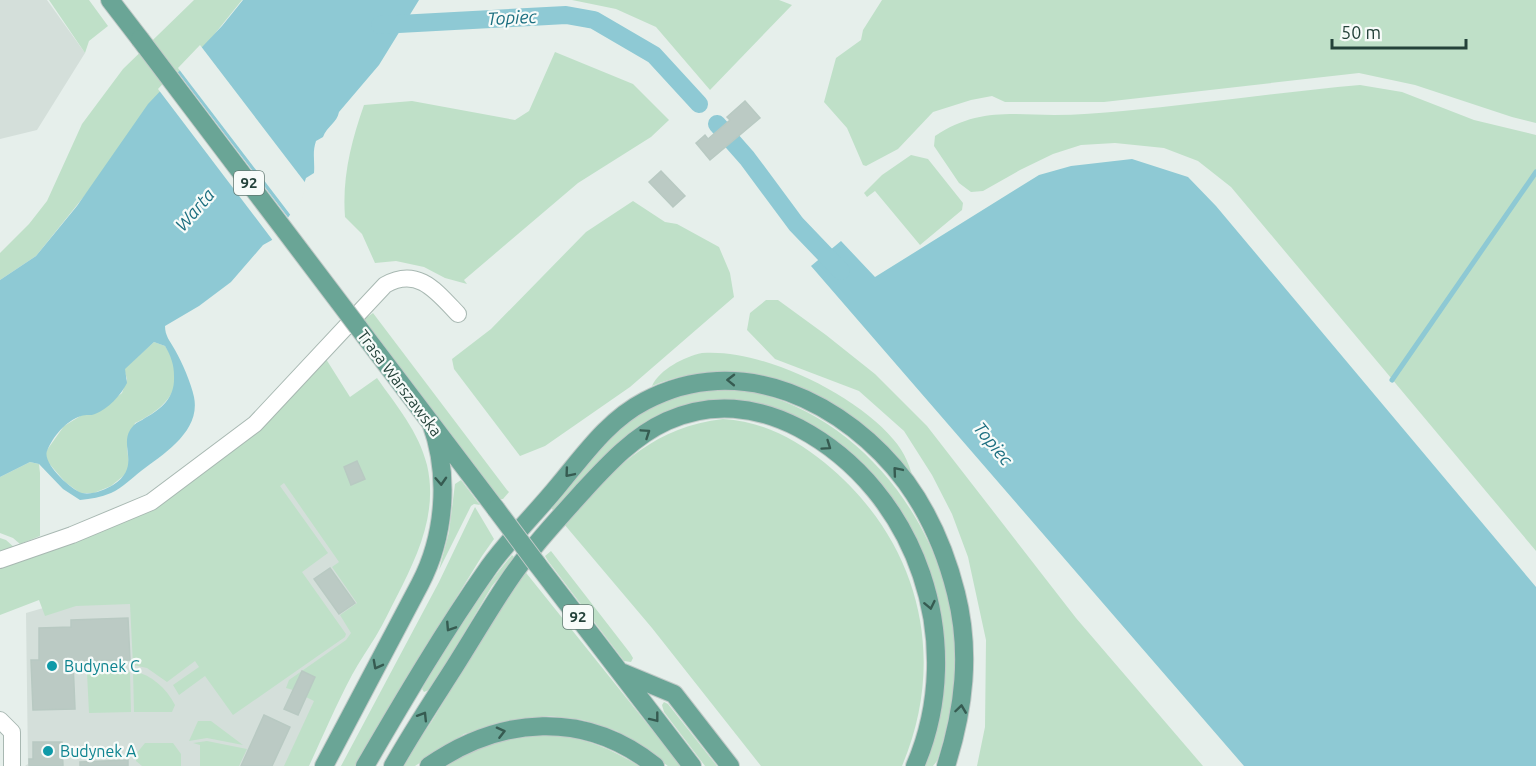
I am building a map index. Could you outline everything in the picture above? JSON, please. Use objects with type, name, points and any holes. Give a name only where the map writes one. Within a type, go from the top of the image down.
[{"type":"main road","name":"Trasa Warszawska","points":[[110,0],[692,766]]},
{"type":"main road","points":[[365,766],[410,689],[490,565],[598,439],[626,412],[654,396],[685,385],[725,380],[775,387],[832,415],[882,454],[924,510],[944,551],[958,603],[963,639],[964,673],[961,706],[956,736],[946,766]]},
{"type":"main road","points":[[393,766],[508,581],[559,518],[604,468],[627,447],[658,426],[692,412],[725,408],[757,411],[808,433],[862,474],[876,489],[904,533],[917,561],[929,599],[936,654],[936,682],[932,711],[926,738],[915,766]]},
{"type":"main road","points":[[324,766],[420,584],[435,549],[441,516],[442,489],[438,452],[431,423]]},
{"type":"main road","points":[[619,671],[674,694],[730,766]]},
{"type":"main road","points":[[429,766],[466,744],[488,735],[518,728],[552,726],[576,728],[605,736],[627,747],[655,766]]},
{"type":"street","points":[[0,560],[72,535],[151,502],[255,424],[390,282],[408,279],[422,281],[433,287],[458,314]]},
{"type":"street","points":[[0,720],[12,732],[12,766],[0,765]]},
{"type":"shaded area","points":[[0,0],[47,0],[85,53],[37,130],[0,139]]},
{"type":"shaded area","points":[[294,467],[368,600],[289,766],[25,766],[28,764],[26,613],[78,598]]},
{"type":"green space","points":[[49,0],[89,0],[108,26],[89,41],[85,53]]},
{"type":"green space","points":[[194,0],[242,0],[36,256],[0,280],[0,253],[29,224],[47,201],[82,124],[123,69]]},
{"type":"green space","points":[[572,0],[779,0],[792,5],[710,90],[656,27],[616,9]]},
{"type":"green space","points":[[882,0],[1536,0],[1536,123],[1415,85],[1359,73],[1104,102],[1005,102],[992,96],[933,112],[898,149],[866,166],[863,165],[847,128],[824,102],[836,58],[861,40],[863,30]]},
{"type":"green space","points":[[555,52],[633,84],[669,120],[651,137],[578,183],[464,280],[467,284],[445,278],[424,267],[396,261],[375,263],[362,234],[345,217],[344,203],[348,160],[364,105],[412,101],[515,120],[529,111]]},
{"type":"green space","points":[[1360,85],[1402,92],[1474,120],[1536,135],[1536,551],[1231,187],[1198,161],[1164,148],[1115,143],[1081,145],[1053,154],[983,191],[971,192],[959,183],[934,146],[935,136],[950,127],[978,117],[1007,114],[1063,115],[1106,112]]},
{"type":"green space","points":[[911,155],[928,159],[963,203],[962,210],[920,245],[875,191],[867,197],[864,193],[882,175]]},
{"type":"green space","points":[[633,201],[665,222],[677,224],[719,247],[730,273],[734,297],[630,387],[545,446],[520,456],[454,369],[452,359],[491,329],[586,232]]},
{"type":"green space","points":[[766,300],[778,300],[826,335],[875,374],[927,426],[1076,618],[1203,766],[977,766],[985,727],[986,640],[968,557],[952,514],[932,475],[904,431],[859,391],[775,359],[747,330],[750,313]]},
{"type":"green space","points":[[373,313],[509,492],[503,499],[500,499],[363,320]]},
{"type":"green space","points":[[154,342],[165,346],[172,359],[176,371],[172,392],[158,409],[135,423],[127,448],[129,464],[127,473],[111,486],[94,493],[80,493],[65,482],[47,461],[45,455],[47,450],[64,426],[82,415],[94,414],[122,393],[127,379],[124,369]]},
{"type":"green space","points":[[319,348],[350,397],[377,378],[406,419],[418,441],[427,465],[430,500],[424,533],[412,565],[382,626],[346,686],[309,766],[284,766],[314,701],[306,697],[315,677],[302,672],[293,690],[286,688],[289,680],[346,640],[351,633],[340,615],[357,603],[332,567],[339,562],[284,483],[280,486],[328,553],[302,572],[346,634],[345,637],[233,715],[205,676],[179,695],[173,685],[199,667],[195,661],[167,682],[147,668],[133,665],[130,604],[76,606],[45,616],[39,600],[0,615],[0,538],[16,549],[152,494],[255,415]]},
{"type":"green space","points":[[702,353],[726,353],[751,358],[805,377],[831,391],[876,422],[893,439],[907,460],[915,484],[901,468],[756,375],[729,372],[703,373],[652,386],[661,374],[673,365]]},
{"type":"green space","points":[[703,390],[748,391],[791,405],[831,426],[866,455],[896,489],[921,528],[940,570],[951,614],[955,658],[948,723],[937,761],[933,766],[924,766],[940,710],[945,657],[941,615],[931,576],[895,506],[767,406],[731,400],[700,401],[671,409],[645,423],[621,441],[554,512],[551,507],[600,449],[633,419],[653,407]]},
{"type":"green space","points":[[723,419],[765,427],[802,446],[825,463],[857,493],[883,527],[903,563],[916,601],[923,641],[923,683],[916,724],[902,766],[761,766],[652,628],[564,524],[615,470],[633,455],[674,432],[697,424]]},
{"type":"green space","points":[[30,462],[39,464],[40,536],[20,544],[13,538],[0,533],[0,477]]},
{"type":"green space","points":[[461,480],[480,505],[471,506],[439,570],[449,532],[455,484]]},
{"type":"green space","points":[[475,507],[494,539],[355,766],[341,766],[439,582]]},
{"type":"green space","points":[[551,551],[630,653],[633,658],[631,662],[624,661],[548,561],[545,556]]},
{"type":"green space","points":[[512,555],[515,558],[492,586],[431,689],[424,692],[422,689],[424,684],[455,634]]},
{"type":"green space","points":[[523,569],[681,766],[668,766],[617,731],[583,720],[549,716],[519,720],[464,734],[415,766],[401,766],[432,721]]},
{"type":"green space","points":[[133,671],[152,679],[163,688],[175,705],[172,712],[134,712]]},
{"type":"green space","points":[[130,672],[131,712],[89,713],[87,673]]},
{"type":"green space","points":[[664,702],[668,704],[717,766],[705,766],[664,712],[662,705]]},
{"type":"green space","points":[[198,721],[211,721],[243,745],[207,738],[189,741]]},
{"type":"green space","points":[[538,735],[578,739],[603,747],[639,766],[446,766],[490,744]]},
{"type":"green space","points":[[207,741],[247,749],[239,766],[200,766],[200,745],[193,743]]},
{"type":"green space","points":[[145,743],[173,743],[181,754],[181,766],[142,766],[136,761],[136,754]]},
{"type":"water","name":"Warta","points":[[243,0],[419,0],[379,65],[339,112],[323,137],[316,141],[314,173],[306,178],[297,205],[272,240],[263,245],[231,282],[199,306],[165,326],[167,336],[183,366],[194,397],[195,409],[192,421],[179,440],[119,488],[96,498],[80,500],[63,489],[39,464],[30,462],[0,477],[0,280],[36,256],[77,206],[148,104],[222,26]],"holes":[[[154,342],[165,346],[173,368],[172,390],[162,406],[135,424],[129,432],[127,470],[122,477],[106,489],[90,493],[77,491],[58,475],[49,462],[47,451],[53,440],[70,421],[100,412],[114,401],[127,383],[125,369]]]},
{"type":"water","points":[[1132,159],[1188,177],[1216,206],[1536,587],[1536,766],[1244,766],[811,266],[841,241],[875,277],[1039,175],[1071,166]]},
{"type":"pier","points":[[200,45],[307,185],[292,217],[178,68]]},
{"type":"pier","points":[[176,70],[290,220],[274,242],[158,89]]},
{"type":"building","points":[[745,101],[760,118],[710,160],[696,143],[705,135],[708,139],[730,120],[727,117]]},
{"type":"building","points":[[661,171],[685,196],[673,207],[649,182]]},
{"type":"building","points":[[357,461],[365,479],[351,485],[344,467]]},
{"type":"building","points":[[330,568],[355,603],[339,614],[314,579]]},
{"type":"building","name":"Budynek C","points":[[128,618],[130,660],[73,661],[75,709],[33,710],[31,660],[39,660],[39,628],[71,627],[71,620]]},
{"type":"building","points":[[302,671],[315,677],[298,715],[284,709]]},
{"type":"building","points":[[264,715],[290,727],[272,766],[241,766]]},
{"type":"building","name":"Budynek A","points":[[33,742],[62,742],[63,766],[29,766],[29,759],[33,759]]},
{"type":"building","points":[[128,760],[128,766],[80,766],[80,762]]},
{"type":"waterway","name":"Topiec","points":[[380,25],[566,15],[594,20],[654,55],[699,104]]},
{"type":"waterway","name":"Topiec","points":[[717,124],[747,158],[796,224],[841,271]]},
{"type":"waterway","points":[[1392,380],[1536,172]]},
{"type":"place","name":"Budynek C","points":[[52,666]]},
{"type":"place","name":"Budynek A","points":[[48,751]]}]
